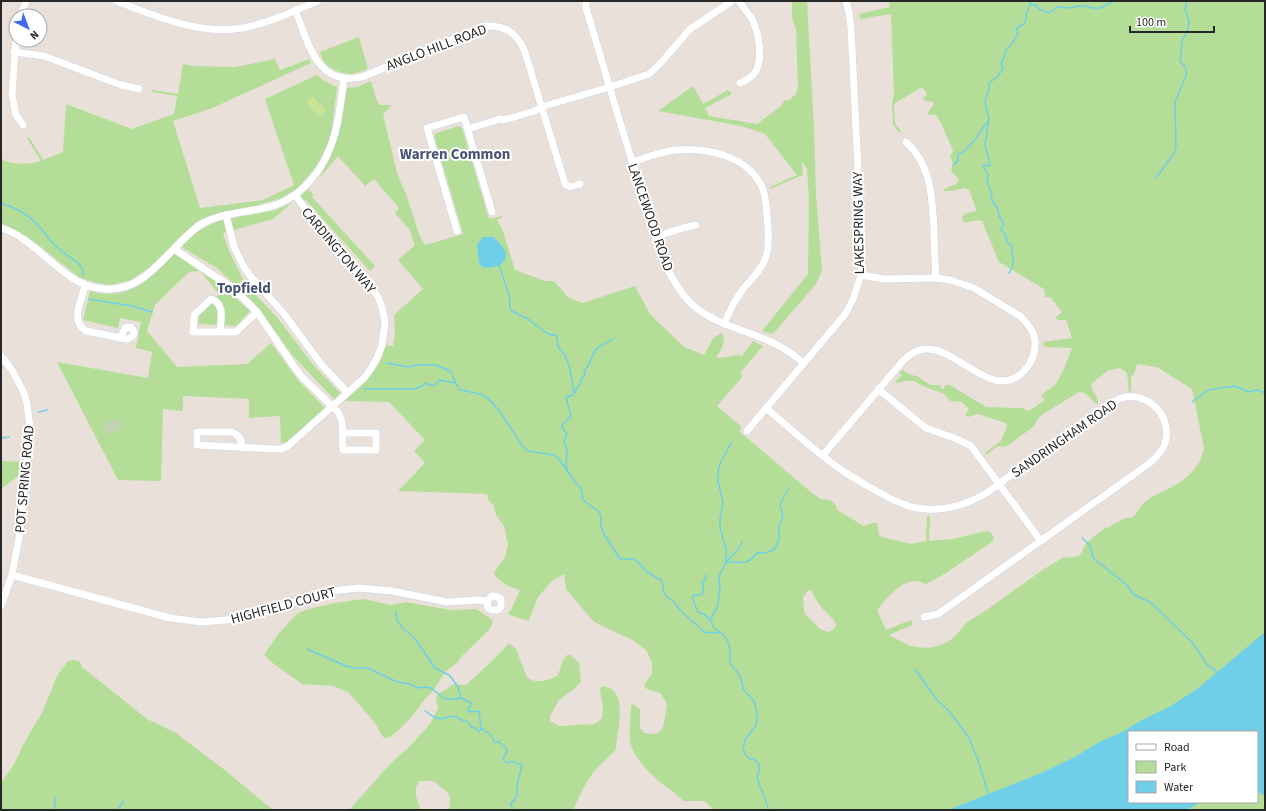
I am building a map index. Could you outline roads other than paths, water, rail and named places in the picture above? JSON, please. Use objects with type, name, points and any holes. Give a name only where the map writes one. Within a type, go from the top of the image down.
[{"type":"street","points":[[116,1],[183,25],[212,29],[243,28],[264,22],[318,1]]},
{"type":"street","name":"LANCEWOOD ROAD","points":[[586,1],[586,8],[655,237],[665,266],[677,288],[695,307],[711,318],[781,346],[804,363]]},
{"type":"street","points":[[468,129],[500,119],[504,120],[541,107],[643,77],[654,70],[690,29],[732,1]]},
{"type":"street","points":[[739,1],[752,19],[758,34],[760,58],[759,64],[753,75],[740,83]]},
{"type":"street","name":"LAKESPRING WAY","points":[[747,431],[846,312],[853,299],[861,275],[862,250],[851,28],[846,1]]},
{"type":"street","points":[[1,228],[18,235],[66,274],[85,286],[111,290],[131,286],[146,276],[186,237],[202,224],[213,218],[275,205],[295,196],[316,173],[330,148],[339,117],[344,79],[335,77],[328,73],[319,64],[313,53],[296,10]]},
{"type":"street","name":"ANGLO HILL ROAD","points":[[344,79],[362,77],[474,29],[484,26],[500,26],[513,34],[522,44],[565,184],[570,187],[580,184]]},
{"type":"street","points":[[15,48],[12,95],[16,115],[23,125]]},
{"type":"street","points":[[14,52],[44,56],[121,85],[139,89]]},
{"type":"street","points":[[457,231],[427,128],[464,117],[492,212]]},
{"type":"street","points":[[906,142],[912,147],[920,159],[931,186],[936,278]]},
{"type":"street","points":[[632,162],[675,150],[714,153],[732,158],[756,177],[761,186],[766,206],[768,242],[766,255],[763,265],[742,290],[724,324]]},
{"type":"street","name":"CARDINGTON WAY","points":[[242,448],[240,438],[232,432],[197,432],[197,445],[242,448],[275,449],[281,449],[288,446],[364,378],[378,358],[382,345],[385,322],[378,297],[372,288],[330,242],[295,196]]},
{"type":"street","points":[[226,215],[234,247],[244,267],[289,320],[321,364],[347,392]]},
{"type":"street","points":[[655,237],[683,228],[696,226]]},
{"type":"street","points":[[174,249],[231,287],[256,312],[293,365],[341,417],[343,450],[376,450],[376,433],[343,432]]},
{"type":"street","points":[[823,455],[907,357],[921,349],[937,350],[984,376],[999,381],[1010,379],[1021,374],[1032,360],[1034,353],[1034,337],[1026,322],[1020,316],[974,288],[950,280],[936,278],[884,279],[861,275]]},
{"type":"street","points":[[85,286],[77,319],[80,328],[86,331],[120,338]]},
{"type":"street","points":[[220,331],[220,304],[216,300],[211,299],[194,315],[193,332],[236,332],[256,312]]},
{"type":"street","name":"POT SPRING ROAD","points":[[1,356],[12,370],[22,387],[27,402],[30,420],[30,439],[23,511],[17,552],[12,575],[1,606]]},
{"type":"street","points":[[878,389],[926,428],[958,438],[971,446],[1041,541]]},
{"type":"street","name":"SANDRINGHAM ROAD","points":[[766,408],[846,473],[888,498],[902,504],[917,508],[933,509],[960,506],[979,498],[1108,405],[1123,397],[1131,396],[1147,400],[1161,413],[1165,420],[1167,435],[1163,449],[1157,457],[946,609],[938,614],[924,618]]},
{"type":"street","name":"HIGHFIELD COURT","points":[[12,575],[170,618],[201,622],[238,619],[331,591],[352,589],[381,589],[447,602],[477,600],[487,601]]},
{"type":"water","points":[[483,237],[494,237],[504,249],[506,257],[498,266],[485,268],[479,263],[477,245]]},
{"type":"water","points":[[1265,632],[1265,796],[1258,792],[1258,731],[1128,731],[1128,803],[1200,803],[1186,810],[948,810],[1039,774],[1075,757],[1101,741],[1122,732],[1169,707],[1197,689]]},
{"type":"waterway","points":[[1027,1],[1036,5],[1039,9],[1049,13],[1058,7],[1071,8],[1086,6],[1100,8],[1114,1]]},
{"type":"waterway","points":[[1156,178],[1174,153],[1176,146],[1175,102],[1186,76],[1186,68],[1180,61],[1182,41],[1188,29],[1189,21],[1185,9],[1187,1]]},
{"type":"waterway","points":[[1009,273],[1013,264],[1012,246],[1007,242],[1006,235],[1001,230],[1004,223],[999,216],[998,209],[991,199],[992,194],[987,182],[988,175],[983,166],[990,165],[985,145],[989,118],[985,100],[989,90],[989,83],[997,77],[1003,69],[1001,63],[1006,49],[1011,45],[1018,34],[1016,31],[1017,28],[1025,23],[1027,11],[1031,4]]},
{"type":"waterway","points":[[953,165],[958,161],[958,155],[970,145],[988,122]]},
{"type":"waterway","points":[[1,203],[20,211],[29,217],[62,252],[78,263],[83,270],[83,275]]},
{"type":"waterway","points":[[499,265],[509,295],[510,308],[512,311],[528,319],[548,334],[557,336],[558,347],[565,355],[570,369],[574,393]]},
{"type":"waterway","points":[[89,299],[132,306],[152,312]]},
{"type":"waterway","points":[[568,471],[566,466],[567,449],[564,442],[567,434],[562,427],[562,425],[571,416],[566,397],[573,395],[581,383],[581,379],[585,375],[584,371],[596,349],[613,339]]},
{"type":"waterway","points":[[387,363],[408,367],[417,365],[436,365],[450,371],[459,389],[486,397],[500,412],[522,446],[528,451],[554,455],[559,459],[581,488],[583,500],[599,512],[604,534],[620,559],[634,559],[647,572],[661,580],[666,596],[704,632],[720,632],[724,636],[730,646],[730,663],[741,678],[743,689],[754,701],[757,714],[756,725],[745,740],[743,748],[745,754],[759,764],[757,778],[769,810]]},
{"type":"waterway","points":[[364,389],[415,389],[426,383],[434,386],[439,380],[455,383]]},
{"type":"waterway","points":[[1192,402],[1208,390],[1235,386],[1249,392],[1257,390],[1265,393]]},
{"type":"waterway","points":[[39,412],[47,410]]},
{"type":"waterway","points":[[1,438],[9,437]]},
{"type":"waterway","points":[[720,632],[714,628],[710,620],[717,608],[720,589],[719,579],[726,562],[726,549],[720,528],[723,502],[718,481],[718,472],[720,464],[731,443]]},
{"type":"waterway","points":[[726,562],[746,562],[757,553],[765,553],[775,549],[779,539],[779,525],[783,518],[780,504],[789,488]]},
{"type":"waterway","points":[[1082,538],[1090,545],[1093,558],[1127,585],[1134,595],[1150,602],[1193,643],[1207,665],[1217,673]]},
{"type":"waterway","points":[[726,562],[739,548],[742,542]]},
{"type":"waterway","points":[[706,575],[705,581],[702,582],[702,594],[694,595],[692,597],[698,612],[705,615],[710,620]]},
{"type":"waterway","points":[[396,611],[397,621],[414,637],[435,668],[449,675],[458,687],[461,698],[471,703],[468,711],[479,711],[481,728],[491,735],[494,742],[499,742],[506,748],[507,752],[503,758],[504,761],[507,763],[514,762],[522,765],[517,785],[517,796],[511,804],[513,810]]},
{"type":"waterway","points":[[307,649],[346,666],[368,668],[397,682],[410,684],[418,688],[431,688],[445,699],[461,698]]},
{"type":"waterway","points":[[915,669],[937,700],[949,711],[969,738],[979,763],[988,793]]},
{"type":"waterway","points":[[425,711],[434,717],[441,719],[454,716],[468,722],[471,727],[478,731],[483,729]]},
{"type":"waterway","points":[[54,810],[56,797]]},
{"type":"waterway","points":[[117,810],[124,801]]},
{"type":"district","name":"Warren Common","points":[[455,154]]},
{"type":"district","name":"Topfield","points":[[244,288]]}]
